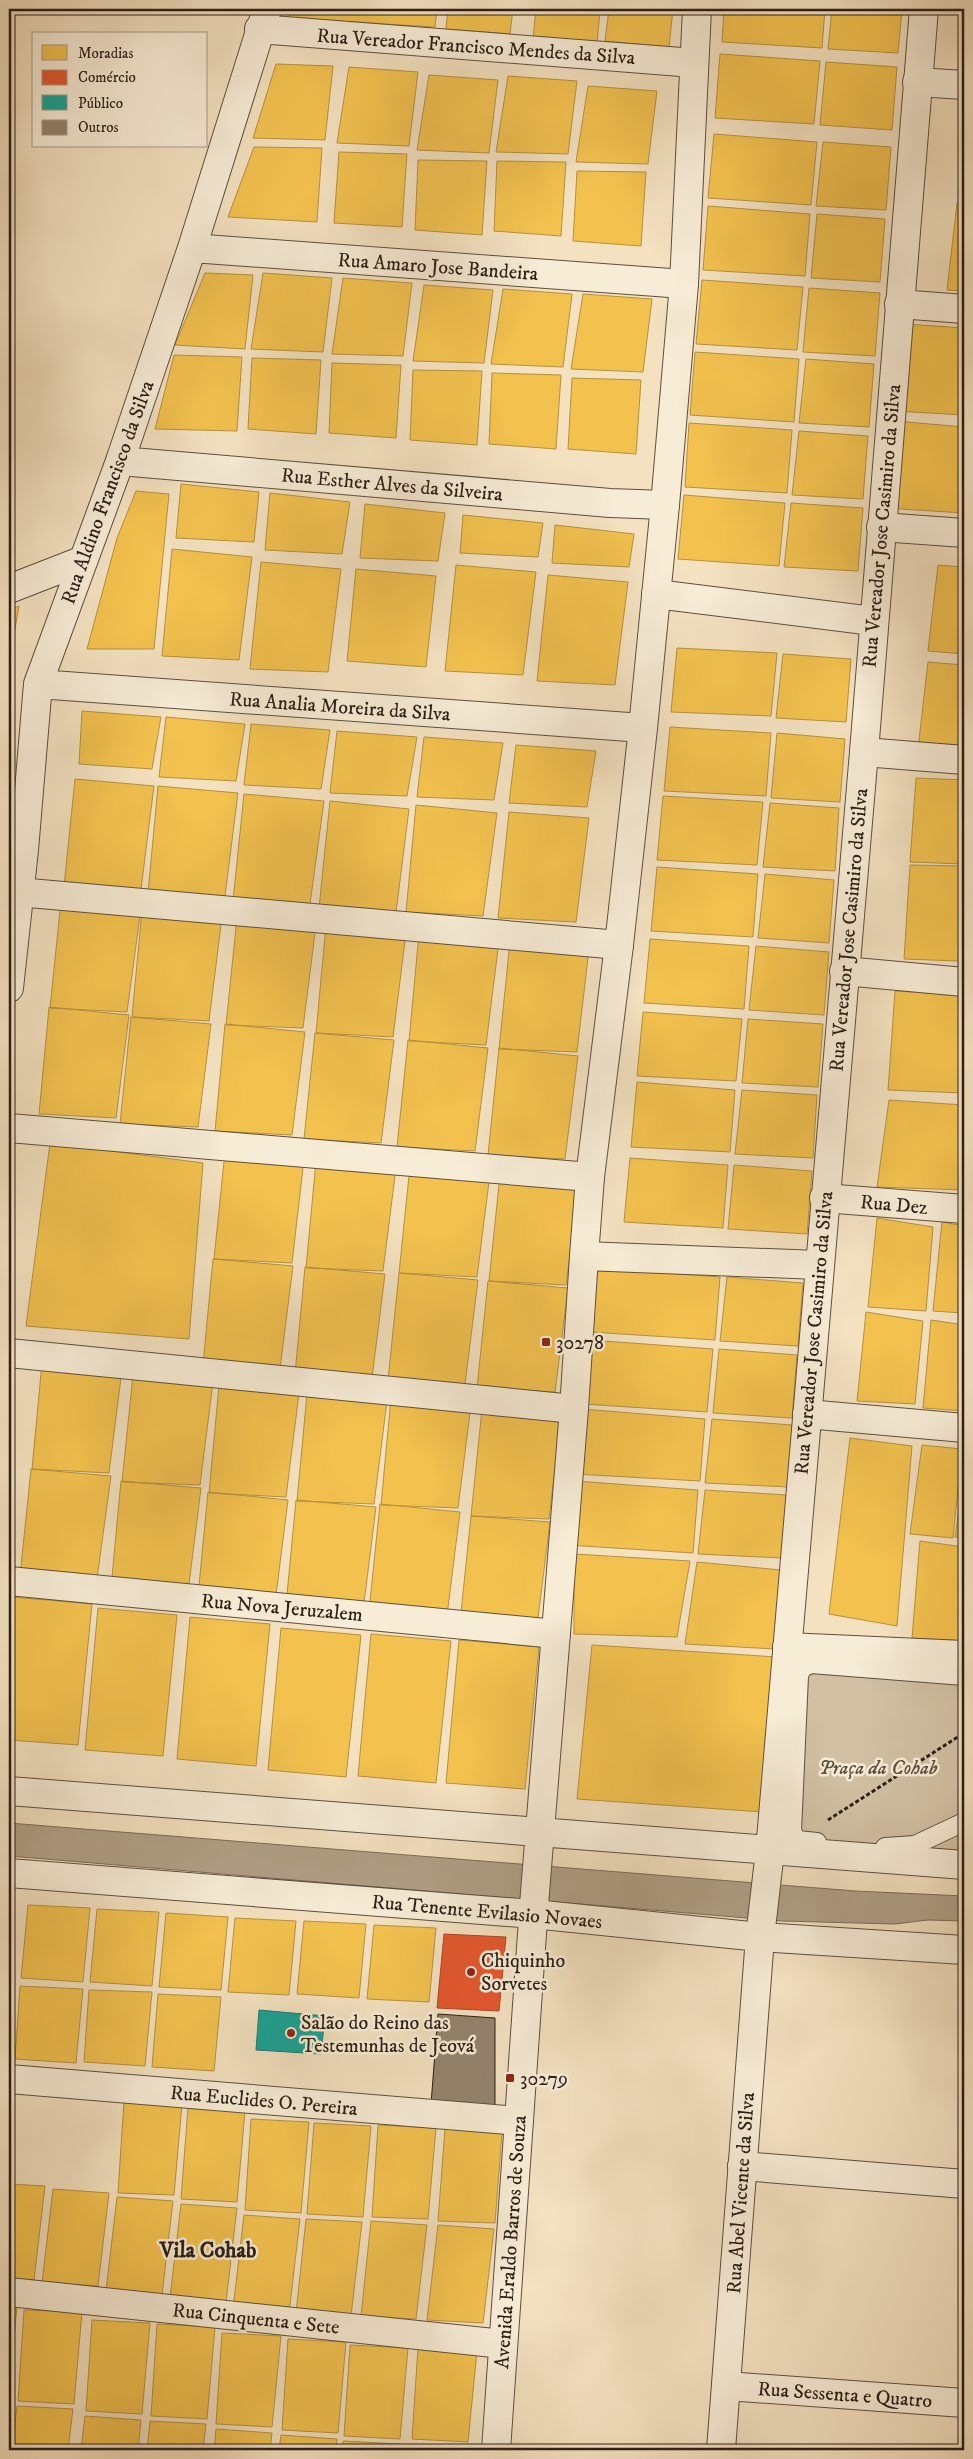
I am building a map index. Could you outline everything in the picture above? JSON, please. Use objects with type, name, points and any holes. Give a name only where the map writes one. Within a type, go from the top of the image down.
[{"type":"street","points":[[9,1353],[574,1409],[590,1176],[619,945],[643,728],[684,284],[698,9]]},
{"type":"street","name":"Rua Vereador Jose Casimiro da Silva","points":[[766,1879],[770,1851],[824,1198],[864,752],[873,621],[924,9]]},
{"type":"street","name":"Rua Vereador Francisco Mendes da Silva","points":[[263,19],[694,63]]},
{"type":"street","name":"Rua Aldino Francisco da Silva","points":[[9,988],[18,892],[16,854],[38,684],[120,461],[192,248],[263,19]]},
{"type":"street","points":[[917,82],[964,85]]},
{"type":"street","name":"Rua Amaro Jose Bandeira","points":[[192,248],[684,284]]},
{"type":"street","points":[[899,304],[964,309]]},
{"type":"street","name":"Rua Esther Alves da Silveira","points":[[120,461],[600,502],[664,505]]},
{"type":"street","points":[[881,526],[964,533]]},
{"type":"street","points":[[9,589],[82,561]]},
{"type":"street","points":[[656,594],[873,621]]},
{"type":"street","name":"Rua Analia Moreira da Silva","points":[[38,684],[643,728]]},
{"type":"street","points":[[864,752],[964,760]]},
{"type":"street","points":[[18,892],[619,945]]},
{"type":"street","points":[[844,971],[964,982]]},
{"type":"street","points":[[9,1128],[590,1176]]},
{"type":"street","name":"Rua Dez","points":[[824,1198],[964,1209]]},
{"type":"street","points":[[584,1256],[819,1265]]},
{"type":"street","name":"Avenida Eraldo Barros de Souza","points":[[499,2450],[503,2344],[537,1861],[574,1409]]},
{"type":"street","points":[[807,1414],[964,1428]]},
{"type":"street","name":"Rua Nova Jeruzalem","points":[[9,1581],[556,1634]]},
{"type":"street","points":[[787,1647],[964,1656]]},
{"type":"street","points":[[9,1792],[540,1834],[961,1863]]},
{"type":"street","name":"Rua Tenente Evilasio Novaes","points":[[9,1873],[534,1909],[761,1929],[964,1950]]},
{"type":"street","name":"Rua Abel Vicente da Silva","points":[[721,2450],[766,1879]]},
{"type":"street","name":"Rua Euclides O. Pereira","points":[[9,2079],[519,2121]]},
{"type":"street","points":[[742,2166],[964,2184]]},
{"type":"street","name":"Rua Cinquenta e Sete","points":[[9,2292],[503,2344]]},
{"type":"street","name":"Rua Sessenta e Quatro","points":[[726,2386],[964,2403]]},
{"type":"lane","points":[[964,1676],[811,1664],[802,1668],[800,1676],[792,1831],[797,1840],[906,1847],[929,1840],[964,1822]]},
{"type":"path","points":[[797,1840],[964,1732]]},
{"type":"green space","name":"Praça da Cohab","points":[[793,1663],[964,1663],[964,1863],[782,1843]]},
{"type":"shaded area","points":[[9,1823],[855,1891],[964,1896],[964,1921],[928,1920],[895,1924],[782,1921],[9,1856]]},
{"type":"building: Moradias","points":[[293,9],[437,9],[435,27],[289,18]]},
{"type":"building: Moradias","points":[[448,9],[513,9],[510,34],[446,29]]},
{"type":"building: Moradias","points":[[536,9],[600,9],[597,44],[533,39]]},
{"type":"building: Moradias","points":[[609,9],[673,9],[669,47],[605,41]]},
{"type":"building: Moradias","points":[[724,9],[825,9],[822,48],[722,42]]},
{"type":"building: Moradias","points":[[832,9],[902,9],[898,53],[828,49]]},
{"type":"building: Moradias","points":[[720,54],[820,61],[814,124],[715,118]]},
{"type":"building: Moradias","points":[[826,62],[897,67],[892,130],[820,125]]},
{"type":"building: Moradias","points":[[276,64],[333,66],[325,140],[253,138]]},
{"type":"building: Moradias","points":[[349,67],[418,72],[409,146],[337,143]]},
{"type":"building: Moradias","points":[[429,75],[498,80],[489,153],[417,150]]},
{"type":"building: Moradias","points":[[508,76],[577,81],[568,154],[496,152]]},
{"type":"building: Moradias","points":[[588,86],[657,91],[648,164],[576,162]]},
{"type":"building: Moradias","points":[[964,102],[964,195],[958,195]]},
{"type":"building: Moradias","points":[[714,134],[817,142],[811,205],[708,198]]},
{"type":"building: Moradias","points":[[823,142],[891,147],[886,210],[816,206]]},
{"type":"building: Moradias","points":[[254,147],[322,148],[317,222],[228,217]]},
{"type":"building: Moradias","points":[[339,152],[407,154],[402,227],[334,223]]},
{"type":"building: Moradias","points":[[418,160],[487,161],[482,235],[415,230]]},
{"type":"building: Moradias","points":[[497,161],[566,162],[561,236],[494,231]]},
{"type":"building: Moradias","points":[[577,171],[646,172],[641,246],[573,241]]},
{"type":"building: Moradias","points":[[957,203],[964,204],[964,291],[947,290]]},
{"type":"building: Moradias","points":[[708,206],[810,214],[805,276],[703,270]]},
{"type":"building: Moradias","points":[[817,214],[885,219],[880,282],[811,278]]},
{"type":"building: Moradias","points":[[205,273],[253,275],[245,349],[175,345]]},
{"type":"building: Moradias","points":[[263,273],[332,278],[323,352],[251,349]]},
{"type":"building: Moradias","points":[[343,278],[412,283],[403,356],[332,354]]},
{"type":"building: Moradias","points":[[702,280],[803,287],[797,350],[696,344]]},
{"type":"building: Moradias","points":[[424,285],[493,290],[484,363],[413,361]]},
{"type":"building: Moradias","points":[[809,288],[880,293],[875,356],[803,352]]},
{"type":"building: Moradias","points":[[503,289],[572,294],[563,367],[491,364]]},
{"type":"building: Moradias","points":[[583,294],[652,299],[643,372],[571,369]]},
{"type":"building: Moradias","points":[[905,324],[964,328],[964,415],[895,411]]},
{"type":"building: Moradias","points":[[695,352],[799,359],[794,422],[690,415]]},
{"type":"building: Moradias","points":[[174,355],[242,357],[237,431],[155,429]]},
{"type":"building: Moradias","points":[[252,358],[321,360],[316,434],[248,429]]},
{"type":"building: Moradias","points":[[806,359],[874,364],[869,427],[799,423]]},
{"type":"building: Moradias","points":[[332,363],[401,365],[396,438],[329,433]]},
{"type":"building: Moradias","points":[[413,370],[482,371],[477,445],[410,440]]},
{"type":"building: Moradias","points":[[492,373],[561,375],[556,449],[489,444]]},
{"type":"building: Moradias","points":[[572,378],[641,380],[636,454],[568,449]]},
{"type":"building: Moradias","points":[[895,421],[964,427],[964,513],[885,508]]},
{"type":"building: Moradias","points":[[689,423],[792,430],[787,493],[685,487]]},
{"type":"building: Moradias","points":[[799,431],[868,436],[863,499],[792,495]]},
{"type":"building: Moradias","points":[[181,484],[259,492],[254,542],[176,538]]},
{"type":"building: Moradias","points":[[136,491],[169,494],[154,649],[87,649],[117,538]]},
{"type":"building: Moradias","points":[[270,493],[350,502],[342,554],[265,550]]},
{"type":"building: Moradias","points":[[684,495],[785,503],[779,566],[678,559]]},
{"type":"building: Moradias","points":[[791,503],[863,508],[858,571],[784,567]]},
{"type":"building: Moradias","points":[[365,504],[445,513],[438,561],[360,558]]},
{"type":"building: Moradias","points":[[463,515],[543,523],[538,557],[460,553]]},
{"type":"building: Moradias","points":[[555,525],[634,534],[629,567],[552,563]]},
{"type":"building: Moradias","points":[[172,549],[252,557],[239,660],[162,656]]},
{"type":"building: Moradias","points":[[261,562],[341,569],[328,672],[250,669]]},
{"type":"building: Moradias","points":[[456,565],[536,572],[523,675],[445,671]]},
{"type":"building: Moradias","points":[[938,565],[964,567],[964,654],[928,651]]},
{"type":"building: Moradias","points":[[356,569],[436,576],[426,667],[347,661]]},
{"type":"building: Moradias","points":[[548,575],[628,582],[615,685],[537,681]]},
{"type":"building: Moradias","points":[[19,606],[9,663],[9,611]]},
{"type":"building: Moradias","points":[[677,648],[777,653],[771,716],[671,712]]},
{"type":"building: Moradias","points":[[783,654],[851,659],[846,722],[776,718]]},
{"type":"building: Moradias","points":[[928,662],[964,665],[964,752],[918,749]]},
{"type":"building: Moradias","points":[[82,711],[161,717],[152,769],[79,764]]},
{"type":"building: Moradias","points":[[166,717],[245,724],[236,781],[159,777]]},
{"type":"building: Moradias","points":[[251,724],[330,730],[321,789],[244,785]]},
{"type":"building: Moradias","points":[[670,727],[771,733],[766,796],[664,791]]},
{"type":"building: Moradias","points":[[337,731],[417,737],[407,796],[330,793]]},
{"type":"building: Moradias","points":[[9,733],[12,823],[9,824]]},
{"type":"building: Moradias","points":[[777,733],[845,739],[840,802],[771,798]]},
{"type":"building: Moradias","points":[[424,737],[503,743],[494,800],[417,797]]},
{"type":"building: Moradias","points":[[516,745],[596,751],[587,807],[509,803]]},
{"type":"building: Moradias","points":[[916,778],[964,780],[964,864],[910,862]]},
{"type":"building: Moradias","points":[[75,779],[154,786],[141,889],[64,886]]},
{"type":"building: Moradias","points":[[158,786],[238,793],[225,896],[148,893]]},
{"type":"building: Moradias","points":[[244,794],[324,801],[310,904],[233,901]]},
{"type":"building: Moradias","points":[[663,796],[763,802],[757,865],[657,860]]},
{"type":"building: Moradias","points":[[330,801],[409,809],[396,912],[319,908]]},
{"type":"building: Moradias","points":[[770,803],[839,808],[835,871],[763,867]]},
{"type":"building: Moradias","points":[[416,805],[497,813],[483,916],[406,912]]},
{"type":"building: Moradias","points":[[509,812],[589,818],[576,922],[498,918]]},
{"type":"building: Moradias","points":[[910,865],[963,866],[958,961],[904,959]]},
{"type":"building: Moradias","points":[[657,867],[758,874],[753,937],[651,931]]},
{"type":"building: Moradias","points":[[765,874],[834,880],[829,943],[758,938]]},
{"type":"building: Moradias","points":[[61,901],[141,908],[127,1012],[50,1008]]},
{"type":"building: Moradias","points":[[142,910],[222,917],[209,1021],[132,1017]]},
{"type":"building: Moradias","points":[[237,918],[316,925],[303,1028],[226,1025]]},
{"type":"building: Moradias","points":[[326,926],[406,933],[393,1037],[316,1033]]},
{"type":"building: Moradias","points":[[419,934],[499,941],[486,1045],[409,1041]]},
{"type":"building: Moradias","points":[[650,939],[749,946],[744,1009],[644,1003]]},
{"type":"building: Moradias","points":[[510,942],[589,949],[577,1052],[499,1049]]},
{"type":"building: Moradias","points":[[756,946],[829,952],[824,1015],[749,1010]]},
{"type":"building: Moradias","points":[[895,991],[964,995],[964,1093],[888,1090]]},
{"type":"building: Moradias","points":[[49,1007],[129,1015],[116,1118],[39,1114]]},
{"type":"building: Moradias","points":[[643,1012],[742,1019],[736,1081],[637,1076]]},
{"type":"building: Moradias","points":[[131,1017],[211,1024],[198,1127],[120,1124]]},
{"type":"building: Moradias","points":[[748,1019],[823,1024],[818,1087],[742,1083]]},
{"type":"building: Moradias","points":[[225,1024],[305,1032],[292,1135],[215,1131]]},
{"type":"building: Moradias","points":[[315,1033],[394,1040],[381,1143],[304,1139]]},
{"type":"building: Moradias","points":[[408,1040],[488,1048],[475,1151],[397,1147]]},
{"type":"building: Moradias","points":[[499,1048],[578,1056],[565,1159],[488,1155]]},
{"type":"building: Moradias","points":[[637,1082],[735,1090],[730,1152],[631,1147]]},
{"type":"building: Moradias","points":[[742,1090],[817,1095],[813,1158],[735,1154]]},
{"type":"building: Moradias","points":[[889,1100],[964,1105],[964,1190],[877,1187]]},
{"type":"building: Moradias","points":[[50,1143],[203,1163],[189,1339],[26,1326]]},
{"type":"building: Moradias","points":[[225,1152],[304,1159],[292,1263],[214,1259]]},
{"type":"building: Moradias","points":[[630,1158],[728,1165],[723,1228],[624,1222]]},
{"type":"building: Moradias","points":[[316,1161],[396,1168],[383,1271],[306,1268]]},
{"type":"building: Moradias","points":[[734,1165],[812,1171],[807,1234],[728,1229]]},
{"type":"building: Moradias","points":[[410,1166],[490,1174],[477,1277],[399,1273]]},
{"type":"building: Moradias","points":[[500,1175],[579,1182],[566,1285],[489,1281]]},
{"type":"building: Moradias","points":[[877,1218],[933,1227],[926,1311],[868,1307]]},
{"type":"building: Moradias","points":[[942,1222],[964,1226],[964,1313],[933,1311]]},
{"type":"building: Moradias","points":[[213,1259],[293,1266],[280,1369],[203,1365]]},
{"type":"building: Moradias","points":[[305,1267],[385,1274],[372,1378],[295,1374]]},
{"type":"building: Moradias","points":[[597,1268],[720,1277],[715,1340],[591,1332]]},
{"type":"building: Moradias","points":[[399,1273],[478,1280],[465,1384],[388,1380]]},
{"type":"building: Moradias","points":[[727,1277],[803,1283],[798,1346],[720,1341]]},
{"type":"building: Moradias","points":[[488,1281],[568,1288],[555,1392],[477,1388]]},
{"type":"building: Moradias","points":[[866,1312],[923,1321],[915,1404],[857,1401]]},
{"type":"building: Moradias","points":[[931,1320],[964,1325],[964,1411],[923,1408]]},
{"type":"building: Moradias","points":[[590,1340],[713,1349],[707,1412],[583,1404]]},
{"type":"building: Moradias","points":[[719,1349],[797,1355],[792,1418],[713,1413]]},
{"type":"building: Moradias","points":[[42,1363],[122,1370],[109,1473],[32,1469]]},
{"type":"building: Moradias","points":[[133,1375],[213,1382],[200,1485],[122,1482]]},
{"type":"building: Moradias","points":[[219,1386],[299,1393],[286,1497],[209,1493]]},
{"type":"building: Moradias","points":[[307,1394],[387,1401],[374,1504],[297,1501]]},
{"type":"building: Moradias","points":[[391,1398],[471,1405],[458,1508],[381,1505]]},
{"type":"building: Moradias","points":[[482,1409],[561,1416],[549,1519],[471,1516]]},
{"type":"building: Moradias","points":[[582,1409],[705,1419],[700,1481],[575,1474]]},
{"type":"building: Moradias","points":[[712,1419],[792,1425],[788,1487],[705,1483]]},
{"type":"building: Moradias","points":[[850,1438],[912,1446],[897,1626],[829,1614]]},
{"type":"building: Moradias","points":[[922,1445],[962,1449],[953,1538],[910,1534]]},
{"type":"building: Moradias","points":[[31,1469],[111,1476],[97,1579],[20,1576]]},
{"type":"building: Moradias","points":[[964,1472],[964,1538],[955,1537]]},
{"type":"building: Moradias","points":[[121,1481],[201,1488],[188,1592],[111,1588]]},
{"type":"building: Moradias","points":[[575,1481],[698,1490],[693,1553],[568,1545]]},
{"type":"building: Moradias","points":[[705,1490],[787,1495],[782,1558],[698,1554]]},
{"type":"building: Moradias","points":[[208,1492],[288,1500],[275,1603],[198,1596]]},
{"type":"building: Moradias","points":[[296,1500],[376,1507],[363,1611],[286,1605]]},
{"type":"building: Moradias","points":[[380,1504],[460,1512],[447,1615],[369,1611]]},
{"type":"building: Moradias","points":[[471,1516],[550,1522],[537,1626],[460,1622]]},
{"type":"building: Moradias","points":[[920,1541],[964,1547],[964,1641],[912,1638]]},
{"type":"building: Moradias","points":[[574,1554],[690,1561],[677,1637],[574,1634]]},
{"type":"building: Moradias","points":[[697,1562],[781,1570],[775,1649],[685,1644]]},
{"type":"building: Moradias","points":[[13,1597],[92,1604],[78,1745],[9,1740],[9,1637]]},
{"type":"building: Moradias","points":[[98,1608],[177,1615],[163,1756],[85,1750]]},
{"type":"building: Moradias","points":[[190,1617],[270,1624],[256,1766],[177,1759]]},
{"type":"building: Moradias","points":[[281,1628],[361,1635],[346,1777],[268,1770]]},
{"type":"building: Moradias","points":[[371,1634],[451,1641],[436,1783],[358,1776]]},
{"type":"building: Moradias","points":[[459,1640],[539,1647],[525,1789],[446,1783]]},
{"type":"building: Moradias","points":[[592,1645],[777,1657],[763,1812],[577,1799]]},
{"type":"building: Moradias","points":[[28,1905],[90,1908],[83,1982],[21,1978]]},
{"type":"building: Moradias","points":[[97,1909],[159,1912],[152,1986],[90,1982]]},
{"type":"building: Moradias","points":[[166,1913],[228,1917],[221,1990],[159,1987]]},
{"type":"building: Moradias","points":[[235,1918],[296,1921],[289,1995],[228,1992]]},
{"type":"building: Moradias","points":[[304,1921],[366,1924],[359,1998],[297,1994]]},
{"type":"building: Moradias","points":[[374,1925],[436,1928],[429,2002],[367,1999]]},
{"type":"building: Moradias","points":[[20,1986],[83,1989],[76,2063],[15,2059]]},
{"type":"building: Moradias","points":[[89,1990],[152,1992],[145,2066],[84,2062]]},
{"type":"building: Moradias","points":[[158,1994],[221,1997],[214,2071],[152,2067]]},
{"type":"building: Moradias","points":[[124,2101],[182,2104],[174,2195],[118,2193]]},
{"type":"building: Moradias","points":[[188,2108],[245,2111],[237,2202],[181,2199]]},
{"type":"building: Moradias","points":[[251,2119],[309,2122],[301,2213],[245,2210]]},
{"type":"building: Moradias","points":[[314,2123],[371,2126],[363,2217],[307,2214]]},
{"type":"building: Moradias","points":[[378,2125],[436,2128],[428,2219],[372,2217]]},
{"type":"building: Moradias","points":[[445,2129],[502,2132],[495,2223],[438,2221]]},
{"type":"building: Moradias","points":[[9,2184],[45,2186],[34,2280],[9,2279]]},
{"type":"building: Moradias","points":[[53,2189],[109,2193],[98,2286],[42,2283]]},
{"type":"building: Moradias","points":[[117,2197],[173,2201],[162,2295],[106,2291]]},
{"type":"building: Moradias","points":[[181,2204],[237,2208],[226,2302],[170,2298]]},
{"type":"building: Moradias","points":[[244,2215],[300,2219],[289,2313],[233,2309]]},
{"type":"building: Moradias","points":[[306,2219],[362,2222],[351,2316],[296,2313]]},
{"type":"building: Moradias","points":[[371,2221],[427,2225],[416,2319],[361,2316]]},
{"type":"building: Moradias","points":[[438,2225],[494,2229],[483,2323],[427,2320]]},
{"type":"building: Moradias","points":[[9,2306],[17,2306],[9,2395]]},
{"type":"building: Moradias","points":[[24,2310],[82,2312],[74,2404],[18,2401]]},
{"type":"building: Moradias","points":[[92,2320],[150,2323],[142,2414],[86,2411]]},
{"type":"building: Moradias","points":[[157,2324],[215,2327],[207,2419],[151,2416]]},
{"type":"building: Moradias","points":[[222,2333],[281,2336],[272,2427],[216,2424]]},
{"type":"building: Moradias","points":[[288,2339],[346,2342],[338,2433],[282,2430]]},
{"type":"building: Moradias","points":[[350,2345],[408,2348],[400,2439],[344,2436]]},
{"type":"building: Moradias","points":[[418,2348],[477,2351],[468,2442],[412,2439]]},
{"type":"building: Moradias","points":[[17,2406],[73,2409],[68,2450],[12,2450]]},
{"type":"building: Moradias","points":[[85,2416],[141,2420],[138,2450],[81,2450]]},
{"type":"building: Moradias","points":[[150,2421],[206,2424],[203,2450],[147,2450]]},
{"type":"building: Moradias","points":[[216,2429],[272,2433],[270,2450],[214,2450]]},
{"type":"building: Moradias","points":[[281,2435],[337,2439],[336,2450],[279,2450]]},
{"type":"building: Moradias","points":[[343,2441],[400,2444],[399,2450],[342,2450]]},
{"type":"building: Moradias","points":[[411,2444],[468,2447],[467,2450],[411,2450]]},
{"type":"building: Comércio","name":"Chiquinho Sorvetes","points":[[444,1934],[506,1937],[499,2011],[437,2008]]},
{"type":"building: Público","name":"Salão do Reino das Testemunhas de Jeová","points":[[259,2010],[325,2016],[321,2054],[256,2050]]},
{"type":"building: Outros","points":[[438,2014],[495,2018],[495,2107],[431,2104]]},
{"type":"place","name":"30278","points":[[546,1342]]},
{"type":"place","name":"Chiquinho Sorvetes","points":[[471,1972]]},
{"type":"place","name":"Salão do Reino das Testemunhas de Jeová","points":[[291,2033]]},
{"type":"place","name":"30279","points":[[510,2078]]},
{"type":"district","name":"Vila Cohab","points":[[208,2249]]}]
